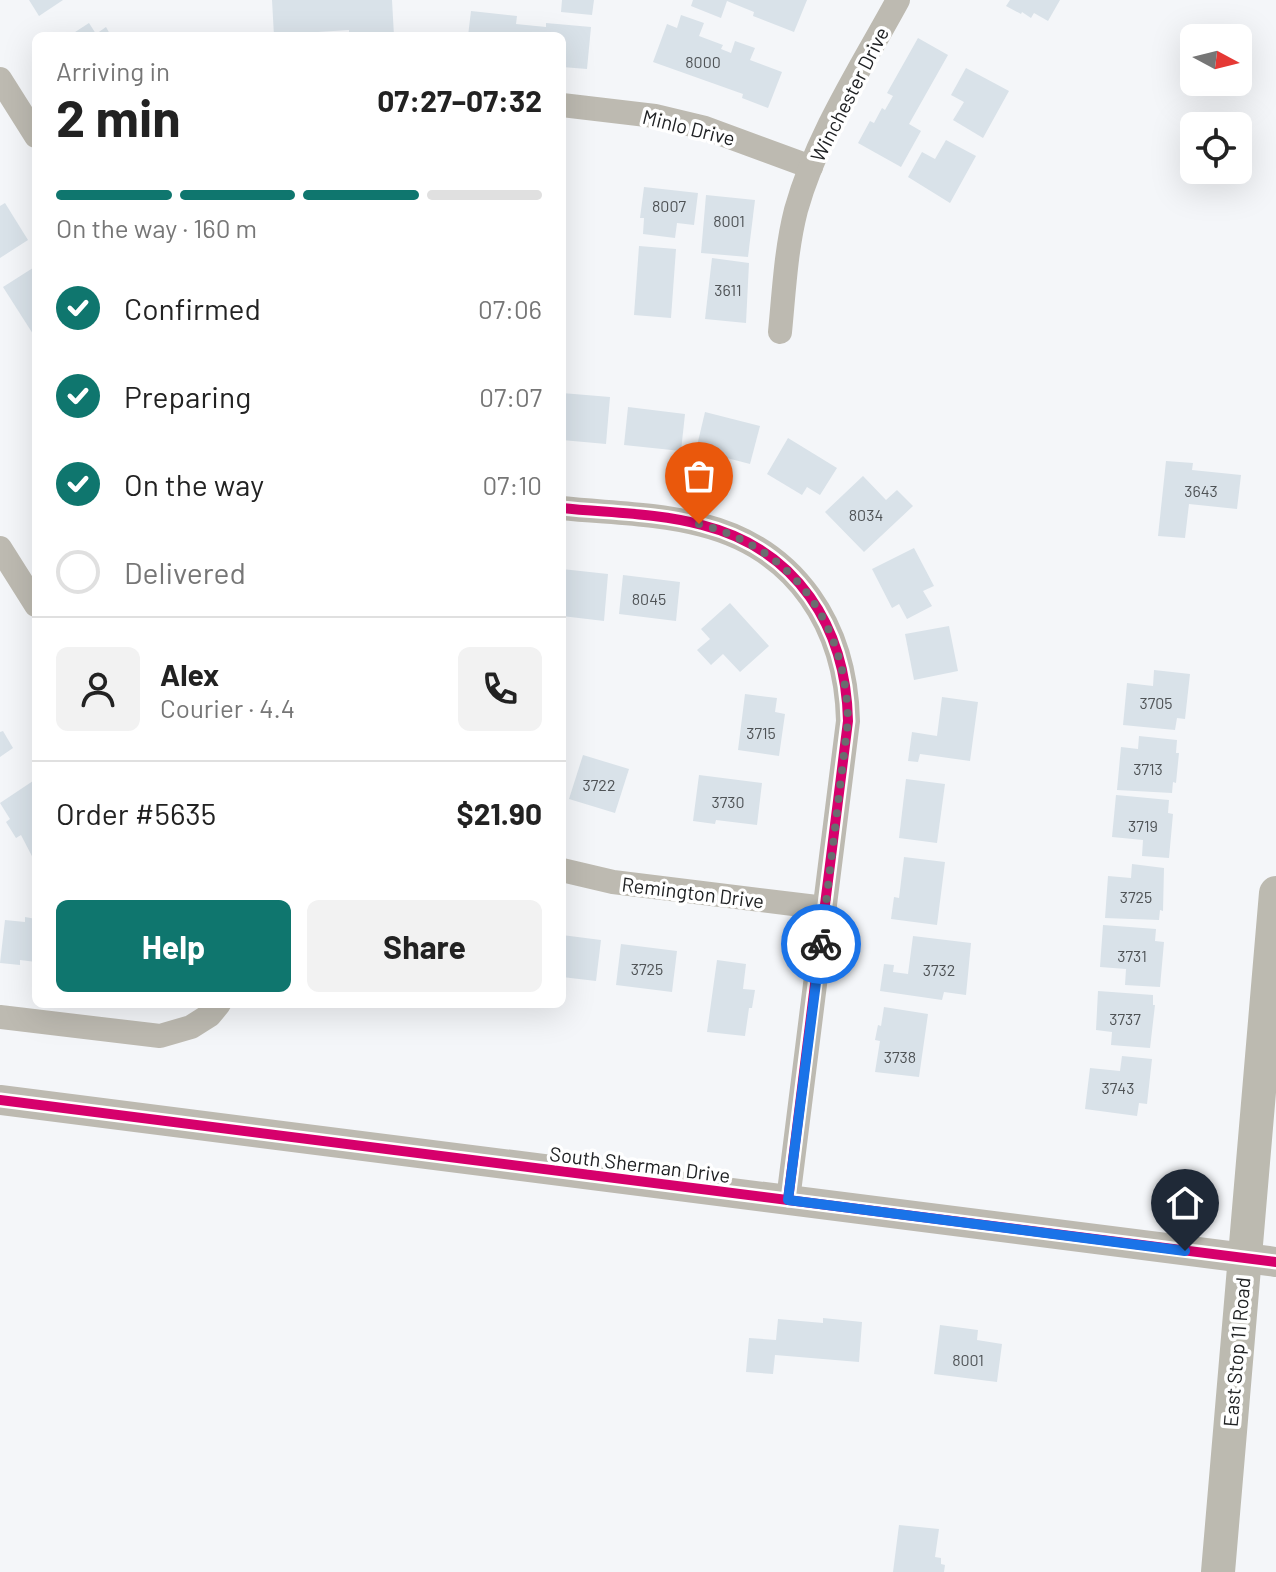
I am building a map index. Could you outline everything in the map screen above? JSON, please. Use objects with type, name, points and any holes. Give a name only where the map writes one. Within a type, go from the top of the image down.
[{"type":"main road","name":"East Stop 11 Road","points":[[1218,1572],[1260,1260],[1276,893]]},
{"type":"street","name":"Winchester Drive","points":[[780,332],[792,230],[811,167],[826,131],[898,0]]},
{"type":"street","points":[[0,79],[32,130]]},
{"type":"street","name":"Minlo Drive","points":[[566,105],[655,116],[705,128],[811,167]]},
{"type":"street","points":[[566,508],[687,521],[724,531],[748,543],[781,565],[809,594],[830,629],[838,650],[847,694],[848,721],[788,1200]]},
{"type":"street","points":[[0,548],[32,599]]},
{"type":"street","name":"Remington Drive","points":[[566,871],[601,880],[825,908]]},
{"type":"street","points":[[0,1017],[160,1036],[191,1027],[216,1008]]},
{"type":"street","name":"South Sherman Drive","points":[[0,1100],[1260,1260]]},
{"type":"building","points":[[29,0],[63,0],[39,16]]},
{"type":"building","points":[[272,0],[392,0],[394,32],[274,32]]},
{"type":"building","points":[[562,0],[594,0],[592,15],[561,12]]},
{"type":"building","points":[[693,0],[807,0],[794,32],[753,16],[754,12],[727,1],[721,18],[691,6]]},
{"type":"building","points":[[1010,0],[1060,0],[1048,21],[1034,13],[1031,18],[1006,6]]},
{"type":"building","points":[[471,11],[517,16],[516,24],[591,27],[587,69],[566,67],[566,32],[468,32]]},
{"type":"building","points":[[681,15],[704,23],[699,36],[723,45],[721,49],[731,53],[735,41],[755,48],[750,60],[782,72],[768,108],[742,98],[743,94],[653,62],[667,24],[677,28]]},
{"type":"building","points":[[89,23],[95,32],[75,32]]},
{"type":"building","points":[[918,38],[948,55],[909,124],[921,131],[901,167],[858,143],[870,121],[874,123],[893,96],[887,93]]},
{"type":"building","points":[[966,68],[1009,91],[983,138],[953,120],[964,102],[951,95]]},
{"type":"building","points":[[946,140],[976,156],[950,203],[908,177],[922,152],[935,159]]},
{"type":"building","points":[[644,187],[698,193],[694,225],[677,223],[675,238],[643,234],[644,218],[640,218]]},
{"type":"building","points":[[706,195],[755,200],[748,257],[701,253]]},
{"type":"building","points":[[5,203],[28,240],[0,258],[0,206]]},
{"type":"building","points":[[639,246],[676,249],[671,318],[634,315]]},
{"type":"building","points":[[712,258],[749,263],[746,323],[705,319]]},
{"type":"building","points":[[32,269],[32,332],[3,287]]},
{"type":"building","points":[[566,393],[610,397],[606,444],[566,440]]},
{"type":"building","points":[[628,407],[685,414],[681,451],[624,445]]},
{"type":"building","points":[[705,412],[760,426],[750,464],[696,450]]},
{"type":"building","points":[[788,438],[837,468],[820,495],[807,487],[802,495],[767,474]]},
{"type":"building","points":[[1166,461],[1193,463],[1192,470],[1241,475],[1237,509],[1189,504],[1185,538],[1158,536]]},
{"type":"building","points":[[863,476],[886,500],[897,490],[913,506],[864,552],[825,512]]},
{"type":"building","points":[[914,548],[934,586],[923,591],[932,606],[907,619],[899,604],[892,608],[872,569]]},
{"type":"building","points":[[566,569],[608,574],[604,621],[566,616]]},
{"type":"building","points":[[623,575],[680,582],[676,621],[619,614]]},
{"type":"building","points":[[730,603],[769,646],[740,672],[723,654],[711,665],[697,650],[710,639],[701,629]]},
{"type":"building","points":[[949,626],[958,671],[914,680],[905,634]]},
{"type":"building","points":[[1154,670],[1190,674],[1185,719],[1177,718],[1175,730],[1123,725],[1127,683],[1153,686]]},
{"type":"building","points":[[745,694],[777,698],[775,712],[785,714],[779,756],[738,750]]},
{"type":"building","points":[[942,697],[978,702],[970,761],[920,754],[918,762],[908,761],[912,732],[937,736]]},
{"type":"building","points":[[3,731],[13,748],[0,757],[0,732]]},
{"type":"building","points":[[1139,736],[1177,740],[1176,753],[1179,753],[1172,793],[1117,790],[1121,747],[1138,749]]},
{"type":"building","points":[[583,755],[629,769],[615,813],[569,799]]},
{"type":"building","points":[[699,775],[762,783],[757,825],[716,820],[715,824],[693,821]]},
{"type":"building","points":[[906,779],[945,784],[937,843],[899,838]]},
{"type":"building","points":[[32,782],[32,856],[21,835],[16,838],[6,822],[10,819],[0,803]]},
{"type":"building","points":[[1116,795],[1169,800],[1168,813],[1173,814],[1169,858],[1142,856],[1143,840],[1112,837]]},
{"type":"building","points":[[904,857],[945,862],[937,925],[891,919],[894,897],[899,898]]},
{"type":"building","points":[[1132,864],[1164,868],[1163,911],[1160,910],[1159,920],[1105,918],[1108,876],[1131,878]]},
{"type":"building","points":[[25,917],[32,918],[32,962],[20,960],[20,965],[0,963],[5,920],[25,922]]},
{"type":"building","points":[[1103,925],[1156,929],[1155,941],[1164,942],[1160,987],[1125,985],[1126,969],[1100,967]]},
{"type":"building","points":[[566,936],[601,940],[596,981],[566,977]]},
{"type":"building","points":[[913,936],[971,943],[966,995],[944,992],[942,1000],[880,991],[884,964],[894,965],[893,972],[908,974]]},
{"type":"building","points":[[621,944],[677,951],[672,992],[616,985]]},
{"type":"building","points":[[717,960],[746,964],[743,989],[755,990],[745,1036],[707,1032]]},
{"type":"building","points":[[1098,991],[1153,995],[1155,1005],[1150,1048],[1111,1045],[1112,1032],[1096,1030]]},
{"type":"building","points":[[884,1007],[928,1014],[919,1077],[875,1072],[880,1041],[875,1040]]},
{"type":"building","points":[[1122,1056],[1152,1059],[1147,1104],[1139,1103],[1137,1116],[1085,1109],[1090,1068],[1120,1071]]},
{"type":"building","points":[[823,1318],[862,1322],[859,1362],[775,1355],[773,1374],[746,1372],[749,1338],[776,1340],[778,1319],[823,1323]]},
{"type":"building","points":[[940,1325],[978,1330],[977,1340],[1002,1344],[997,1382],[934,1374]]},
{"type":"building","points":[[899,1525],[939,1529],[935,1557],[941,1558],[941,1564],[945,1565],[944,1572],[893,1572]]},
{"type":"cycle path","points":[[566,508],[668,518],[735,536],[765,553],[789,573],[810,597],[826,624],[838,654],[848,721],[788,1200]]},
{"type":"cycle path","points":[[0,1100],[1276,1262]]},
{"type":"way so far","points":[[699,524],[724,531],[781,565],[809,594],[830,629],[840,654],[848,721],[821,944]]},
{"type":"route","points":[[821,944],[788,1200],[1185,1251]]}]
